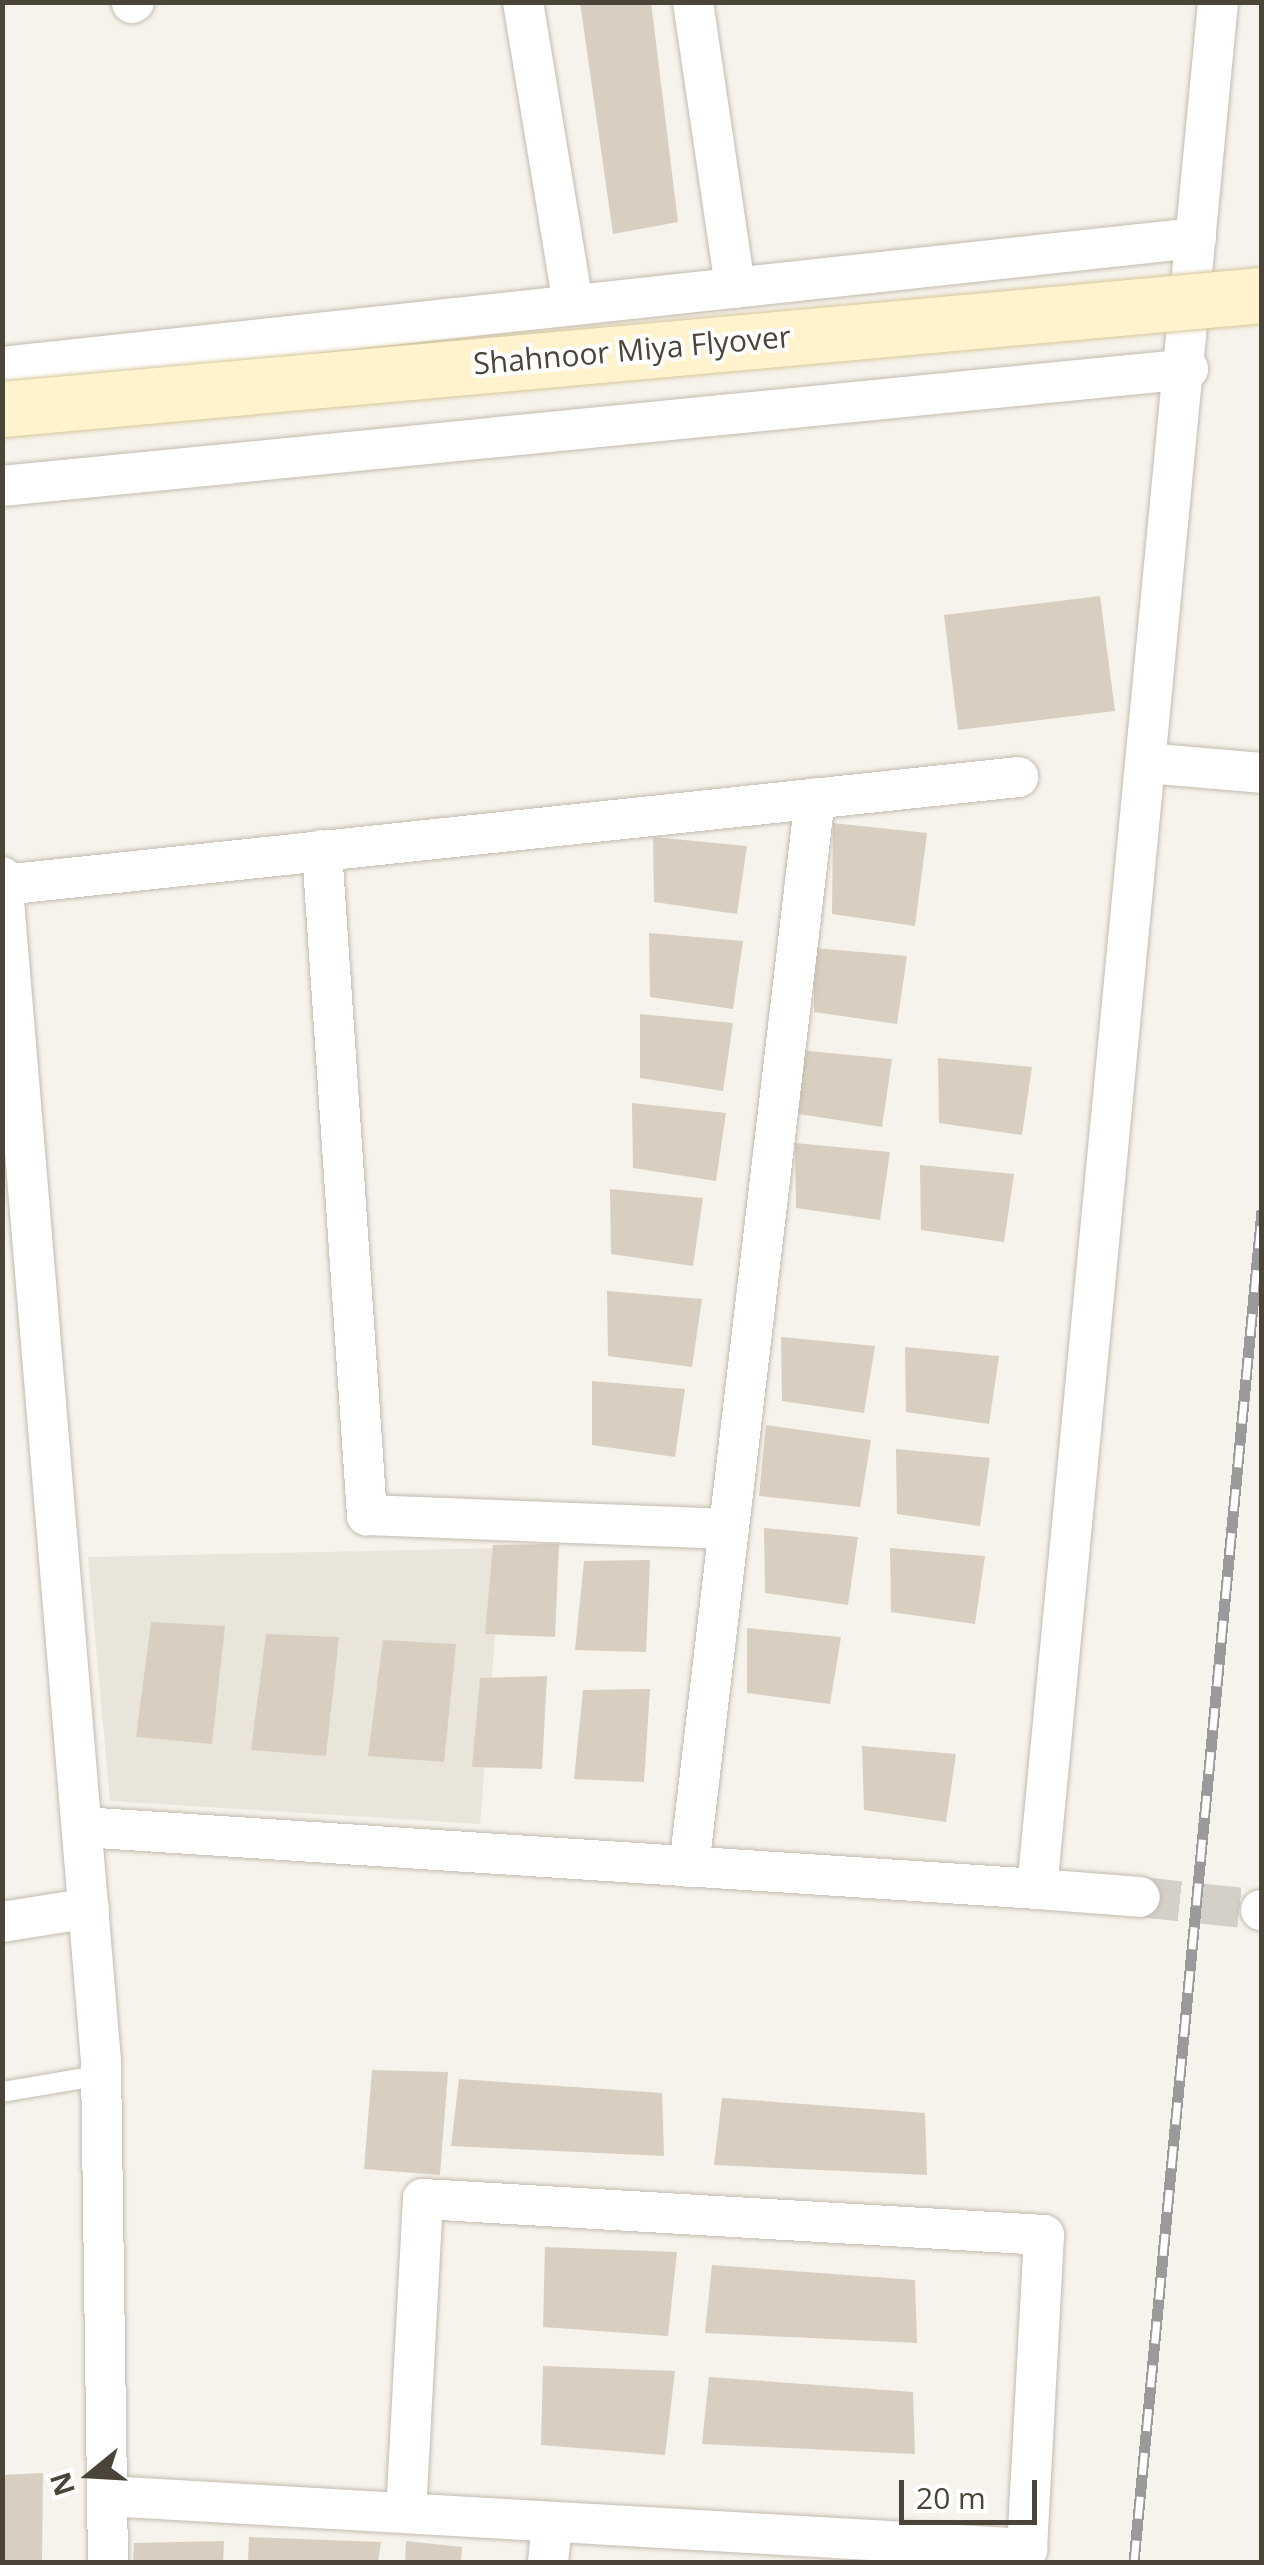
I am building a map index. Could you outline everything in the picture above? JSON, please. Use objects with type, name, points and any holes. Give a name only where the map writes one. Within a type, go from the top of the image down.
[{"type":"main road","name":"Shahnoor Miya Flyover","points":[[2,409],[1262,296]]},
{"type":"street","points":[[523,2],[574,305]]},
{"type":"street","points":[[693,2],[735,288]]},
{"type":"street","points":[[1037,1889],[1188,369],[1218,2]]},
{"type":"street","points":[[2,367],[1196,238]]},
{"type":"street","points":[[2,486],[1188,369]]},
{"type":"street","points":[[1146,763],[1262,773]]},
{"type":"street","points":[[108,2562],[102,2075],[3,881],[1018,776]]},
{"type":"street","points":[[689,1867],[815,798]]},
{"type":"street","points":[[322,850],[367,1516],[729,1529]]},
{"type":"street","points":[[82,1827],[1140,1897]]},
{"type":"street","points":[[2,1922],[89,1908]]},
{"type":"street","points":[[108,2496],[406,2513],[550,2543],[1027,2550],[1044,2235],[423,2199],[406,2513]]},
{"type":"lane","points":[[2,2092],[102,2075]]},
{"type":"shaded area","points":[[502,1548],[480,1824],[110,1801],[88,1557]]},
{"type":"building","points":[[580,2],[651,2],[678,222],[613,234]]},
{"type":"building","points":[[1100,596],[1115,711],[958,730],[944,615]]},
{"type":"building","points":[[833,823],[927,833],[915,926],[832,914]]},
{"type":"building","points":[[653,837],[747,846],[737,914],[654,902]]},
{"type":"building","points":[[649,933],[743,941],[733,1009],[650,997]]},
{"type":"building","points":[[814,948],[907,956],[897,1024],[814,1012]]},
{"type":"building","points":[[640,1014],[733,1023],[723,1091],[640,1078]]},
{"type":"building","points":[[798,1050],[892,1059],[882,1127],[799,1114]]},
{"type":"building","points":[[938,1058],[1032,1067],[1022,1135],[939,1123]]},
{"type":"building","points":[[632,1103],[726,1113],[716,1181],[633,1168]]},
{"type":"building","points":[[795,1143],[890,1152],[880,1220],[796,1208]]},
{"type":"building","points":[[920,1165],[1014,1174],[1004,1242],[921,1230]]},
{"type":"building","points":[[610,1189],[703,1198],[693,1266],[611,1254]]},
{"type":"building","points":[[607,1291],[702,1299],[692,1367],[608,1356]]},
{"type":"building","points":[[781,1337],[875,1346],[864,1413],[782,1401]]},
{"type":"building","points":[[905,1347],[999,1356],[989,1424],[906,1412]]},
{"type":"building","points":[[592,1381],[685,1389],[675,1457],[592,1445]]},
{"type":"building","points":[[766,1425],[871,1440],[860,1507],[759,1496]]},
{"type":"building","points":[[896,1449],[990,1458],[980,1526],[897,1514]]},
{"type":"building","points":[[764,1528],[858,1537],[848,1605],[765,1593]]},
{"type":"building","points":[[559,1544],[555,1637],[485,1634],[493,1545]]},
{"type":"building","points":[[890,1548],[985,1556],[975,1624],[891,1612]]},
{"type":"building","points":[[650,1560],[646,1652],[575,1650],[584,1561]]},
{"type":"building","points":[[151,1622],[225,1626],[212,1744],[136,1737]]},
{"type":"building","points":[[747,1628],[841,1637],[830,1704],[747,1693]]},
{"type":"building","points":[[266,1634],[339,1637],[326,1756],[251,1750]]},
{"type":"building","points":[[383,1640],[456,1644],[444,1762],[368,1756]]},
{"type":"building","points":[[547,1676],[542,1769],[472,1767],[480,1678]]},
{"type":"building","points":[[650,1689],[644,1782],[574,1779],[583,1690]]},
{"type":"building","points":[[862,1746],[956,1754],[946,1822],[864,1810]]},
{"type":"building","points":[[372,2070],[448,2072],[440,2175],[364,2169]]},
{"type":"building","points":[[459,2079],[662,2093],[664,2156],[451,2146]]},
{"type":"building","points":[[722,2098],[925,2113],[927,2175],[714,2165]]},
{"type":"building","points":[[545,2247],[677,2252],[668,2336],[543,2327]]},
{"type":"building","points":[[712,2265],[915,2280],[917,2343],[705,2333]]},
{"type":"building","points":[[543,2366],[675,2371],[665,2455],[541,2445]]},
{"type":"building","points":[[709,2377],[913,2392],[915,2454],[702,2444]]},
{"type":"building","points":[[43,2473],[42,2562],[2,2562],[2,2475]]},
{"type":"building","points":[[249,2537],[381,2542],[378,2562],[248,2562]]},
{"type":"building","points":[[224,2541],[223,2562],[133,2562],[134,2543]]},
{"type":"building","points":[[406,2541],[462,2547],[461,2562],[405,2562]]},
{"type":"tunnel","points":[[1140,1897],[1261,1910]]},
{"type":"railway","points":[[1134,2562],[1262,1210]]}]
